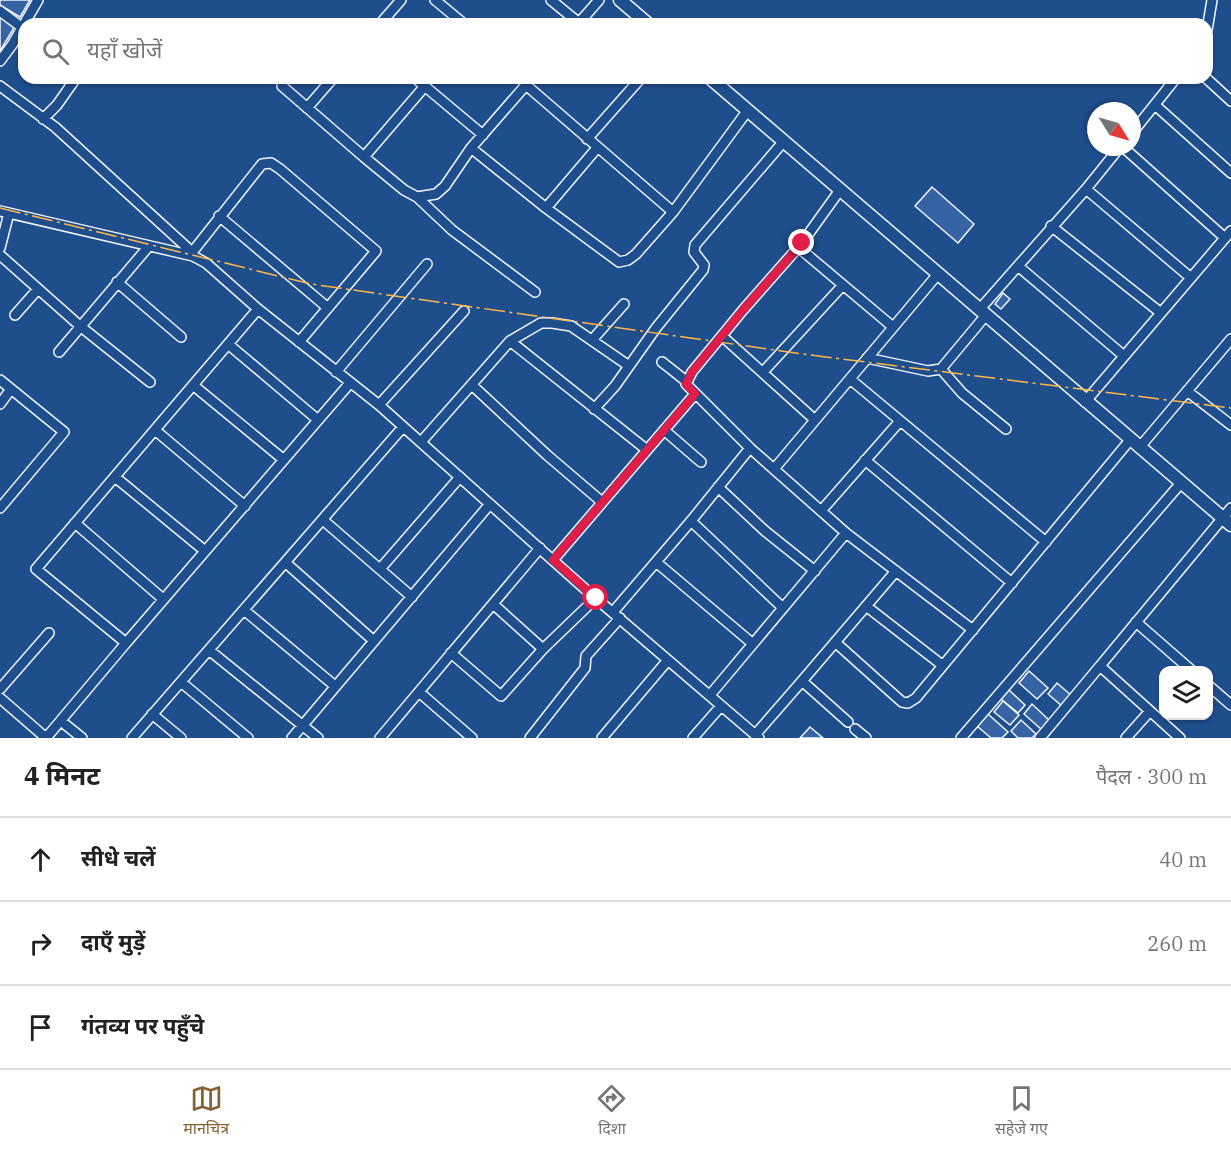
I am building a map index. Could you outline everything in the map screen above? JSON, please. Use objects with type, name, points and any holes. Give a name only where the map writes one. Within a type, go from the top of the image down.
[{"type":"street","points":[[28,18],[38,0]]},
{"type":"street","points":[[385,18],[401,0]]},
{"type":"street","points":[[435,0],[457,18]]},
{"type":"street","points":[[551,0],[571,18]]},
{"type":"street","points":[[583,18],[599,0]]},
{"type":"street","points":[[620,0],[641,18]]},
{"type":"street","points":[[1209,18],[1212,0]]},
{"type":"street","points":[[0,11],[18,25]]},
{"type":"street","points":[[0,61],[18,35]]},
{"type":"street","points":[[43,119],[57,105],[72,84]]},
{"type":"street","points":[[307,108],[328,84]]},
{"type":"street","points":[[422,84],[483,135]]},
{"type":"street","points":[[417,197],[436,194],[445,186],[471,148],[526,84]]},
{"type":"street","points":[[533,84],[587,139],[673,212]]},
{"type":"street","points":[[587,139],[636,84]]},
{"type":"street","points":[[717,84],[1227,522]]},
{"type":"street","points":[[1141,122],[1171,84]]},
{"type":"street","points":[[1213,84],[1231,101]]},
{"type":"street","points":[[0,86],[43,119],[129,193],[191,254],[206,263],[258,309],[379,405],[596,598],[757,736],[896,571]]},
{"type":"street","points":[[282,86],[364,157],[417,197],[452,230],[535,292]]},
{"type":"street","points":[[364,157],[425,86]]},
{"type":"street","points":[[1155,105],[1231,173]]},
{"type":"street","points":[[471,148],[619,262],[628,260],[636,254],[673,212],[748,110]]},
{"type":"street","points":[[594,409],[615,386],[656,328],[704,270],[704,265],[694,252],[695,245],[784,141]]},
{"type":"street","points":[[546,208],[597,148]]},
{"type":"street","points":[[867,358],[928,371],[941,369],[1051,226],[1114,156]]},
{"type":"street","points":[[1085,402],[1228,234],[1133,156]]},
{"type":"street","points":[[191,254],[262,164],[271,163],[280,168],[376,251],[299,342]]},
{"type":"street","points":[[1086,189],[1191,278]]},
{"type":"street","points":[[686,381],[798,247],[840,190]]},
{"type":"street","points":[[0,248],[4,212],[191,254]]},
{"type":"street","points":[[219,216],[328,308]]},
{"type":"street","points":[[1051,226],[1161,313]]},
{"type":"street","points":[[59,352],[149,246]]},
{"type":"street","points":[[798,247],[893,327]]},
{"type":"street","points":[[0,255],[80,326],[150,382]]},
{"type":"street","points":[[336,372],[427,264]]},
{"type":"street","points":[[1018,267],[1125,357]]},
{"type":"street","points":[[774,469],[938,274]]},
{"type":"street","points":[[117,282],[181,338]]},
{"type":"street","points":[[763,372],[843,285]]},
{"type":"street","points":[[15,315],[38,289]]},
{"type":"street","points":[[592,340],[624,304]]},
{"type":"street","points":[[126,643],[36,569],[258,309]]},
{"type":"street","points":[[379,405],[464,311]]},
{"type":"street","points":[[421,442],[473,386],[510,341],[541,323],[552,322],[571,326],[629,366]]},
{"type":"street","points":[[722,336],[815,420]]},
{"type":"street","points":[[835,642],[902,702],[908,703],[916,698],[1046,542],[1134,443],[1188,391],[1231,339]]},
{"type":"street","points":[[510,341],[647,450]]},
{"type":"street","points":[[228,344],[318,420]]},
{"type":"street","points":[[662,362],[686,381],[687,386],[750,448],[846,533],[973,630]]},
{"type":"street","points":[[941,369],[962,393],[1006,429]]},
{"type":"street","points":[[850,379],[1046,542]]},
{"type":"street","points":[[0,380],[64,432],[0,508]]},
{"type":"street","points":[[0,698],[46,738],[350,383]]},
{"type":"street","points":[[193,385],[284,460]]},
{"type":"street","points":[[473,386],[547,455],[602,502]]},
{"type":"street","points":[[0,404],[11,389]]},
{"type":"street","points":[[1188,391],[1231,425]]},
{"type":"street","points":[[553,560],[695,394]]},
{"type":"street","points":[[821,511],[900,421]]},
{"type":"street","points":[[132,738],[403,427]]},
{"type":"street","points":[[155,430],[245,506]]},
{"type":"street","points":[[664,430],[701,462]]},
{"type":"street","points":[[530,738],[585,668],[586,656],[656,562],[750,448]]},
{"type":"street","points":[[866,460],[1012,583]]},
{"type":"street","points":[[114,477],[205,551]]},
{"type":"street","points":[[381,570],[460,477]]},
{"type":"street","points":[[960,738],[1181,483]]},
{"type":"street","points":[[718,487],[765,531],[814,571]]},
{"type":"street","points":[[292,738],[490,504]]},
{"type":"street","points":[[1040,738],[1136,622],[1227,522],[1231,508]]},
{"type":"street","points":[[323,520],[412,597]]},
{"type":"street","points":[[691,521],[783,608]]},
{"type":"street","points":[[75,523],[163,599]]},
{"type":"street","points":[[710,695],[846,533]]},
{"type":"street","points":[[394,738],[383,734],[540,548]]},
{"type":"street","points":[[656,562],[753,644]]},
{"type":"street","points":[[286,563],[374,641]]},
{"type":"street","points":[[452,653],[501,696],[543,649],[596,598]]},
{"type":"street","points":[[494,604],[543,649]]},
{"type":"street","points":[[866,606],[942,665]]},
{"type":"street","points":[[244,610],[335,686]]},
{"type":"street","points":[[1136,622],[1186,666]]},
{"type":"street","points":[[0,689],[49,633]]},
{"type":"street","points":[[209,650],[318,738]]},
{"type":"street","points":[[602,738],[668,660]]},
{"type":"street","points":[[1100,666],[1176,737]]},
{"type":"street","points":[[802,681],[848,722]]},
{"type":"street","points":[[181,682],[248,738]]},
{"type":"street","points":[[1213,689],[1231,705]]},
{"type":"street","points":[[418,692],[472,738]]},
{"type":"street","points":[[693,738],[722,706]]},
{"type":"street","points":[[1126,738],[1150,711]]},
{"type":"street","points":[[152,714],[181,738]]},
{"type":"street","points":[[61,721],[82,738]]},
{"type":"street","points":[[855,729],[866,738]]},
{"type":"building","points":[[0,0],[30,0],[20,17],[0,5]]},
{"type":"building","points":[[0,16],[15,26],[0,51]]},
{"type":"building","points":[[932,187],[974,224],[958,243],[915,206]]},
{"type":"building","points":[[1003,293],[1010,299],[1001,309],[995,304]]},
{"type":"building","points":[[1029,671],[1048,688],[1037,699],[1019,683]]},
{"type":"building","points":[[1057,683],[1072,696],[1063,707],[1048,694]]},
{"type":"building","points":[[1009,690],[1025,705],[1018,713],[1001,699]]},
{"type":"building","points":[[1003,701],[1019,715],[1010,725],[994,712]]},
{"type":"building","points":[[1032,704],[1050,721],[1042,730],[1024,714]]},
{"type":"building","points":[[988,714],[1008,732],[1002,738],[991,738],[977,726]]},
{"type":"building","points":[[1021,720],[1036,734],[1032,738],[1018,738],[1011,731]]},
{"type":"building","points":[[810,727],[823,738],[800,738]]},
{"type":"power","points":[[0,208],[311,284],[810,355],[1231,408]]},
{"type":"route","points":[[596,598],[553,560],[695,394],[686,384],[692,372],[802,243]]}]
